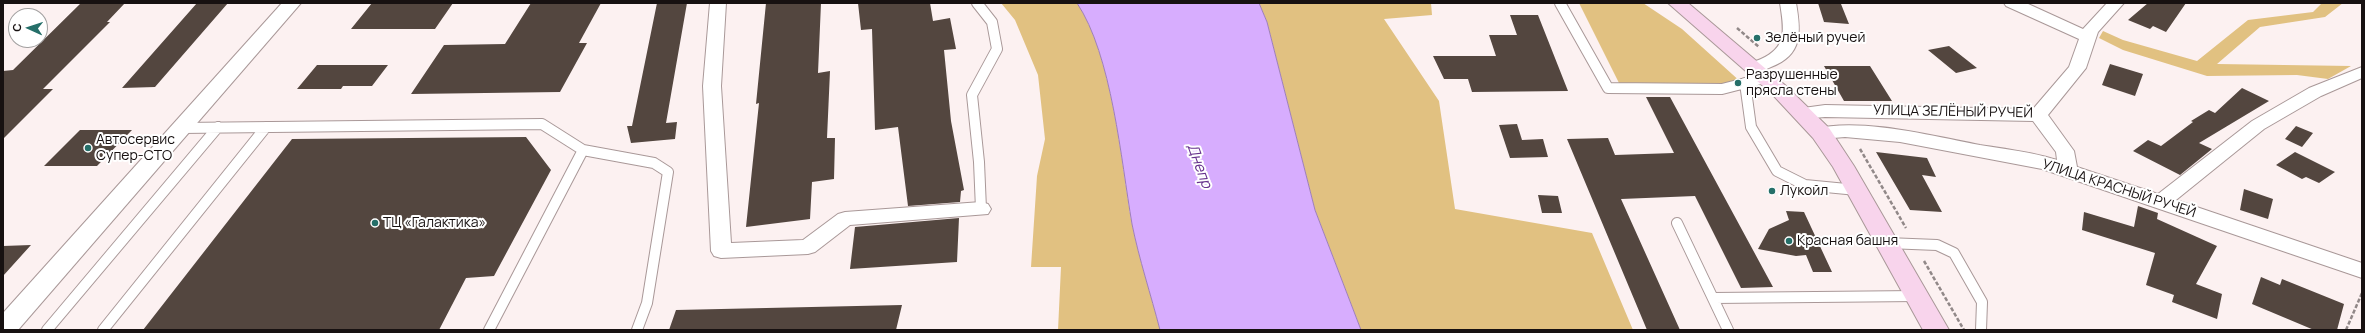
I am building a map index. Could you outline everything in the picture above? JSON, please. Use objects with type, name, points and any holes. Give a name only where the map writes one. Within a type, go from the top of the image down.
[{"type":"main road","points":[[1677,3],[1754,76],[1802,113],[1821,133],[1857,190],[1936,330]]},
{"type":"street","points":[[3,330],[292,3]]},
{"type":"street","points":[[718,3],[712,86],[721,251],[808,247],[846,219],[981,209]]},
{"type":"street","points":[[1754,76],[1783,55],[1791,43],[1788,3]]},
{"type":"street","points":[[2012,3],[2088,37]]},
{"type":"street","name":"УЛИЦА ЗЕЛЁНЫЙ РУЧЕЙ","points":[[1802,113],[1825,110],[2038,115],[2077,68],[2090,31],[2116,3]]},
{"type":"street","points":[[2161,202],[2258,125],[2315,92],[2362,72]]},
{"type":"street","points":[[2038,115],[2065,151],[2068,170]]},
{"type":"street","name":"УЛИЦА КРАСНЫЙ РУЧЕЙ","points":[[1821,133],[1845,131],[1900,136],[2068,170],[2362,271]]},
{"type":"lane","points":[[977,3],[992,22],[996,49],[972,95],[979,162],[981,209]]},
{"type":"lane","points":[[1560,3],[1608,88],[1722,89],[1754,76],[1750,111],[1751,128],[1777,171],[1805,185],[1857,190]]},
{"type":"lane","points":[[181,128],[542,124],[583,150],[654,163],[668,172],[647,303],[637,330]]},
{"type":"lane","points":[[103,330],[266,126]]},
{"type":"lane","points":[[46,330],[218,127]]},
{"type":"lane","points":[[489,330],[583,150]]},
{"type":"lane","points":[[1677,223],[1728,330]]},
{"type":"lane","points":[[1887,243],[1937,245],[1954,253],[1982,302],[1981,330]]},
{"type":"lane","points":[[1714,298],[1916,296]]},
{"type":"path","points":[[2346,330],[2362,293]]},
{"type":"shaded area","points":[[1001,3],[1077,3],[1089,25],[1099,50],[1114,109],[1132,224],[1160,330],[1058,330],[1061,267],[1031,267],[1037,176],[1045,139],[1038,75],[1015,20]]},
{"type":"shaded area","points":[[1259,3],[1431,3],[1432,15],[1384,19],[1439,101],[1455,209],[1592,233],[1633,330],[1361,330],[1315,210],[1267,22]]},
{"type":"shaded area","points":[[1579,3],[1643,3],[1682,29],[1742,83],[1619,83]]},
{"type":"shaded area","points":[[2322,3],[2343,3],[2325,17],[2260,27],[2217,64],[2351,66],[2328,79],[2297,75],[2207,76],[2123,50],[2099,38],[2103,31],[2123,40],[2197,61],[2248,20],[2313,12]]},
{"type":"water","name":"Днепр","points":[[1077,3],[1259,3],[1267,22],[1315,210],[1361,330],[1160,330],[1132,224],[1114,109],[1107,79],[1099,50],[1089,25]]},
{"type":"building","points":[[81,3],[125,3],[107,22],[110,22],[43,89],[53,89],[3,139],[3,71],[13,70],[35,48],[48,48],[48,36]]},
{"type":"building","points":[[197,3],[228,3],[155,87],[122,88]]},
{"type":"building","points":[[372,3],[453,3],[435,29],[351,29]]},
{"type":"building","points":[[531,3],[601,3],[579,43],[587,43],[560,92],[411,94],[444,45],[505,44]]},
{"type":"building","points":[[657,3],[687,3],[666,123],[677,122],[675,139],[631,143],[627,126],[632,126]]},
{"type":"building","points":[[766,3],[821,3],[818,73],[830,71],[827,138],[835,138],[834,179],[812,182],[810,219],[746,227],[759,103],[756,104]]},
{"type":"building","points":[[858,3],[930,3],[933,21],[950,18],[956,49],[944,50],[951,121],[964,190],[961,191],[960,202],[908,206],[898,127],[875,130],[872,29],[861,30]]},
{"type":"building","points":[[1818,3],[1841,4],[1849,24],[1824,22]]},
{"type":"building","points":[[2148,3],[2186,3],[2166,32],[2153,26],[2150,29],[2128,20]]},
{"type":"building","points":[[1510,15],[1538,15],[1568,91],[1472,92],[1468,79],[1444,79],[1433,56],[1496,56],[1489,35],[1517,35]]},
{"type":"building","points":[[1949,46],[1977,68],[1956,73],[1928,50]]},
{"type":"building","points":[[2110,64],[2143,74],[2135,96],[2102,85]]},
{"type":"building","points":[[317,65],[388,65],[372,86],[343,86],[341,89],[297,89]]},
{"type":"building","points":[[1824,66],[1870,66],[1892,101],[1844,101]]},
{"type":"building","points":[[2242,88],[2269,101],[2199,143],[2212,149],[2180,175],[2133,151],[2148,140],[2161,146],[2193,122],[2191,121],[2209,110],[2215,113]]},
{"type":"building","points":[[1646,97],[1670,97],[1773,287],[1741,288],[1695,196],[1621,199],[1680,330],[1647,330],[1567,139],[1608,138],[1615,155],[1674,153]]},
{"type":"building","points":[[1517,124],[1522,140],[1543,139],[1548,157],[1510,158],[1499,125]]},
{"type":"building","points":[[2296,126],[2313,133],[2302,147],[2285,139]]},
{"type":"building","name":"Автосервис Супер-СТО","points":[[80,130],[132,130],[97,166],[44,166]]},
{"type":"building","name":"ТЦ «Галактика»","points":[[526,137],[551,170],[494,276],[466,278],[439,330],[143,330],[292,139]]},
{"type":"building","points":[[1876,152],[1927,158],[1936,177],[1922,175],[1942,212],[1910,210]]},
{"type":"building","points":[[2295,152],[2335,172],[2319,183],[2306,177],[2302,179],[2276,165]]},
{"type":"building","points":[[2244,189],[2273,199],[2268,219],[2240,210]]},
{"type":"building","points":[[1538,195],[1558,196],[1562,213],[1542,213]]},
{"type":"building","points":[[2138,206],[2158,213],[2157,219],[2217,246],[2196,284],[2222,294],[2217,319],[2172,302],[2174,295],[2146,285],[2155,253],[2082,230],[2084,212],[2134,227]]},
{"type":"building","points":[[1786,211],[1804,212],[1832,272],[1813,272],[1806,255],[1796,256],[1758,249],[1769,229],[1789,220]]},
{"type":"building","points":[[959,218],[957,262],[850,269],[855,227]]},
{"type":"building","points":[[31,245],[3,276],[3,246]]},
{"type":"building","points":[[2261,277],[2280,285],[2282,279],[2344,304],[2337,330],[2314,330],[2252,304]]},
{"type":"building","points":[[902,305],[896,330],[669,330],[676,310]]},
{"type":"place","name":"Зелёный ручей","points":[[1757,38]]},
{"type":"place","name":"Разрушенные прясла стены","points":[[1738,83]]},
{"type":"place","name":"Автосервис Супер-СТО","points":[[88,148]]},
{"type":"place","name":"Лукойл","points":[[1772,191]]},
{"type":"place","name":"ТЦ «Галактика»","points":[[375,223]]},
{"type":"place","name":"Красная башня","points":[[1789,241]]}]
